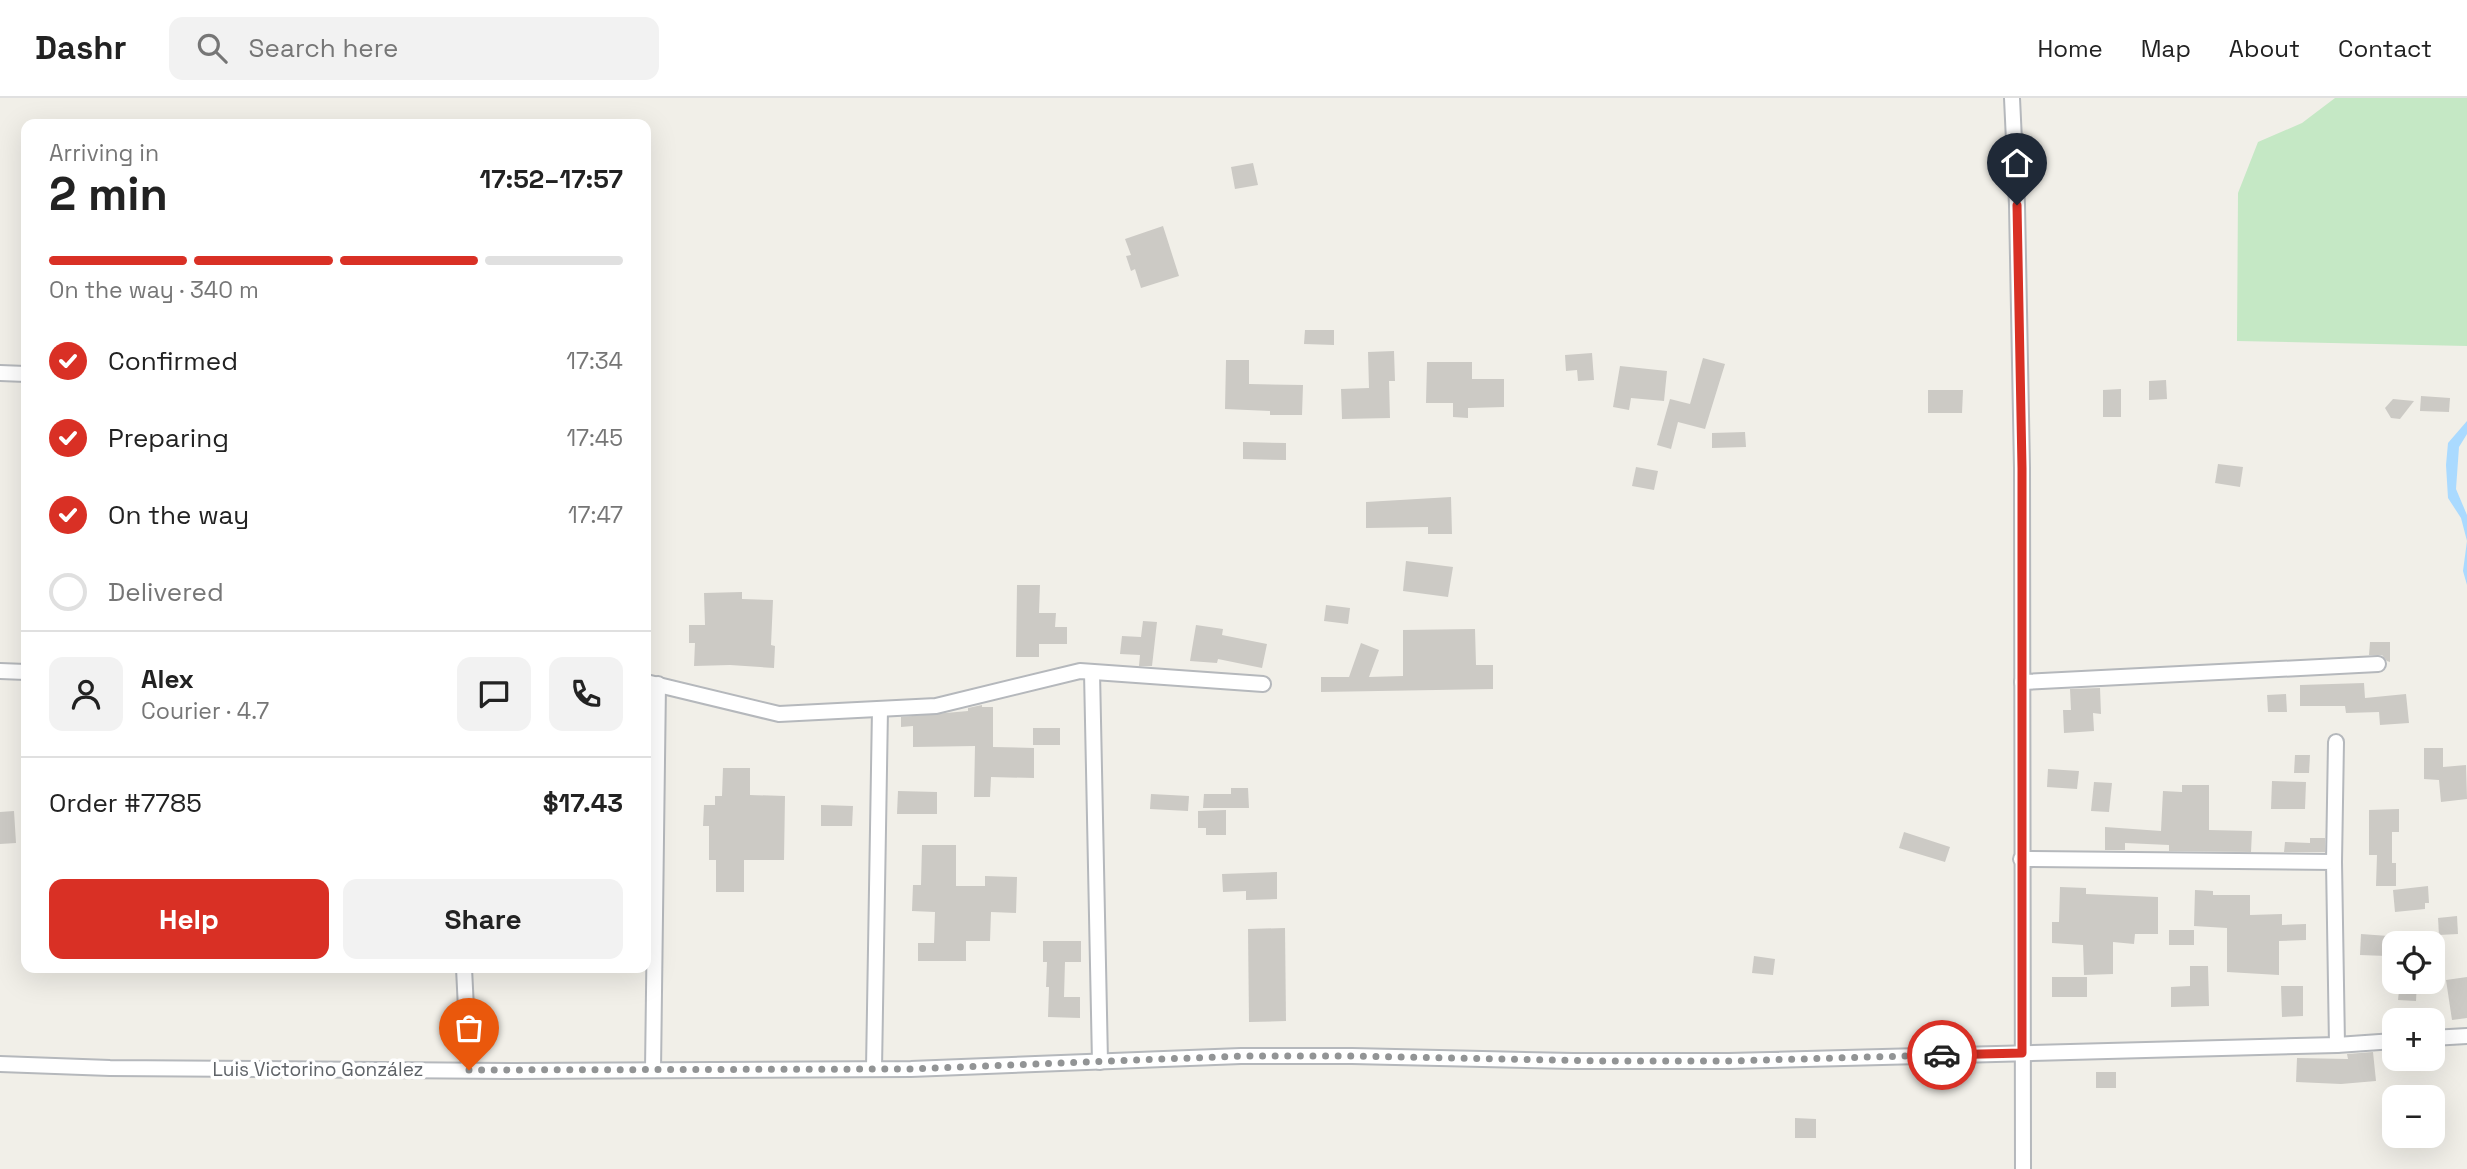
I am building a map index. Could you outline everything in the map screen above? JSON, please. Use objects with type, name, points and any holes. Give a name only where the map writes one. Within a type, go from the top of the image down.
[{"type":"street","points":[[2012,98],[2017,205],[2022,682],[2023,1169]]},
{"type":"street","points":[[0,373],[21,374]]},
{"type":"street","points":[[2022,682],[2378,664]]},
{"type":"street","points":[[0,671],[21,672]]},
{"type":"street","points":[[653,1070],[652,683],[779,714],[936,706],[1080,671],[1264,684]]},
{"type":"street","points":[[1092,672],[1100,1062]]},
{"type":"street","points":[[874,1069],[880,709]]},
{"type":"street","points":[[2336,742],[2334,862],[2337,1045]]},
{"type":"street","points":[[2021,859],[2334,862]]},
{"type":"street","points":[[464,973],[469,1070]]},
{"type":"street","points":[[2445,1037],[2467,1036]]},
{"type":"street","name":"Luis Victorino González","points":[[0,1065],[110,1068],[653,1070],[874,1069],[1241,1056],[1729,1061],[2382,1042]]},
{"type":"green space","points":[[2335,98],[2467,98],[2467,346],[2237,341],[2238,193],[2258,142],[2302,123]]},
{"type":"water","points":[[2467,421],[2467,434],[2459,447],[2456,489],[2467,515],[2467,541],[2461,518],[2448,498],[2446,465],[2448,443]]},
{"type":"water","points":[[2467,541],[2467,585],[2463,571]]},
{"type":"building","points":[[1253,163],[1258,185],[1235,189],[1231,167]]},
{"type":"building","points":[[1163,226],[1179,276],[1141,288],[1135,269],[1131,271],[1126,256],[1131,255],[1125,239]]},
{"type":"building","points":[[1305,330],[1334,330],[1334,345],[1304,344]]},
{"type":"building","points":[[1394,351],[1395,381],[1389,381],[1390,418],[1342,419],[1341,389],[1369,388],[1368,352]]},
{"type":"building","points":[[1592,353],[1594,380],[1578,381],[1577,370],[1566,371],[1565,355]]},
{"type":"building","points":[[1703,358],[1725,364],[1705,429],[1678,422],[1671,449],[1657,445],[1670,399],[1690,404]]},
{"type":"building","points":[[1226,360],[1249,360],[1249,384],[1303,385],[1302,415],[1270,415],[1270,411],[1225,409]]},
{"type":"building","points":[[1427,362],[1472,362],[1472,379],[1504,379],[1504,407],[1468,408],[1468,418],[1453,417],[1453,403],[1426,403]]},
{"type":"building","points":[[1620,366],[1667,371],[1664,401],[1631,398],[1629,410],[1613,407]]},
{"type":"building","points":[[2166,380],[2167,399],[2149,400],[2149,381]]},
{"type":"building","points":[[2121,389],[2121,417],[2103,417],[2103,390]]},
{"type":"building","points":[[1928,390],[1963,390],[1962,413],[1928,413]]},
{"type":"building","points":[[2421,396],[2450,398],[2449,412],[2420,411]]},
{"type":"building","points":[[2393,399],[2414,401],[2400,419],[2391,418],[2385,408]]},
{"type":"building","points":[[1745,432],[1746,447],[1712,448],[1712,433]]},
{"type":"building","points":[[1243,442],[1286,443],[1286,460],[1243,459]]},
{"type":"building","points":[[2218,464],[2243,467],[2240,487],[2215,483]]},
{"type":"building","points":[[1636,467],[1658,471],[1654,490],[1632,486]]},
{"type":"building","points":[[1451,497],[1452,534],[1428,534],[1428,527],[1366,528],[1366,502]]},
{"type":"building","points":[[1406,561],[1453,567],[1448,597],[1403,591]]},
{"type":"building","points":[[1017,585],[1040,585],[1039,613],[1056,613],[1055,627],[1067,627],[1067,644],[1039,644],[1039,657],[1016,657]]},
{"type":"building","points":[[742,592],[742,599],[773,600],[771,645],[775,646],[774,668],[694,666],[695,643],[689,643],[689,625],[705,625],[704,593]]},
{"type":"building","points":[[1326,605],[1350,608],[1348,624],[1324,621]]},
{"type":"building","points":[[1143,621],[1157,622],[1152,666],[1139,666],[1140,655],[1120,654],[1122,636],[1141,637]]},
{"type":"building","points":[[1196,625],[1223,629],[1222,635],[1267,644],[1262,668],[1218,659],[1217,663],[1190,661]]},
{"type":"building","points":[[1475,629],[1476,665],[1493,665],[1493,689],[1321,692],[1321,677],[1349,677],[1361,643],[1379,650],[1369,677],[1403,676],[1403,630]]},
{"type":"building","points":[[2370,642],[2390,642],[2390,662],[2382,655],[2369,655]]},
{"type":"building","points":[[2364,683],[2365,698],[2406,694],[2409,723],[2380,725],[2379,712],[2346,713],[2345,706],[2300,706],[2300,685]]},
{"type":"building","points":[[2100,688],[2101,714],[2093,713],[2094,731],[2064,733],[2063,710],[2071,710],[2070,689]]},
{"type":"building","points":[[2286,694],[2287,712],[2268,712],[2267,695]]},
{"type":"building","points":[[982,705],[993,707],[993,747],[1034,748],[1034,778],[991,777],[990,797],[974,797],[975,746],[913,747],[913,726],[901,727],[901,717],[968,711],[968,708]]},
{"type":"building","points":[[1033,728],[1060,728],[1060,745],[1033,745]]},
{"type":"building","points":[[2424,748],[2443,748],[2443,767],[2466,765],[2467,799],[2441,802],[2439,780],[2424,779]]},
{"type":"building","points":[[2295,755],[2310,755],[2309,773],[2294,773]]},
{"type":"building","points":[[723,768],[750,768],[750,795],[785,796],[784,860],[744,860],[744,892],[716,892],[716,860],[709,860],[709,826],[703,826],[704,805],[715,805],[715,796],[722,796]]},
{"type":"building","points":[[2048,769],[2079,771],[2077,789],[2047,787]]},
{"type":"building","points":[[2272,781],[2306,782],[2305,809],[2271,809]]},
{"type":"building","points":[[2094,782],[2112,783],[2109,812],[2091,811]]},
{"type":"building","points":[[2182,785],[2209,785],[2209,830],[2252,831],[2251,852],[2169,851],[2169,845],[2125,843],[2125,850],[2105,850],[2105,827],[2161,831],[2163,791],[2182,792]]},
{"type":"building","points":[[1231,788],[1248,788],[1249,808],[1203,808],[1204,794],[1231,794]]},
{"type":"building","points":[[898,791],[937,792],[937,814],[897,814]]},
{"type":"building","points":[[1151,794],[1189,796],[1188,811],[1150,809]]},
{"type":"building","points":[[821,805],[853,806],[852,826],[821,826]]},
{"type":"building","points":[[2399,809],[2399,832],[2392,832],[2392,863],[2396,863],[2396,886],[2376,886],[2377,855],[2369,855],[2369,810]]},
{"type":"building","points":[[1226,810],[1226,835],[1206,835],[1206,828],[1198,828],[1198,811]]},
{"type":"building","points":[[14,811],[16,843],[0,844],[0,812]]},
{"type":"building","points":[[1904,832],[1950,847],[1945,862],[1899,848]]},
{"type":"building","points":[[2310,838],[2325,838],[2325,852],[2284,852],[2285,842],[2310,843]]},
{"type":"building","points":[[922,845],[956,845],[956,886],[985,886],[985,876],[1017,877],[1016,913],[991,912],[990,941],[966,941],[966,961],[918,961],[918,943],[934,943],[935,912],[912,911],[913,885],[921,885]]},
{"type":"building","points":[[1277,872],[1277,899],[1246,900],[1246,891],[1223,892],[1222,874]]},
{"type":"building","points":[[2428,886],[2429,903],[2425,903],[2425,909],[2395,912],[2393,890]]},
{"type":"building","points":[[2060,887],[2086,888],[2086,894],[2158,897],[2158,934],[2135,934],[2134,944],[2113,942],[2113,974],[2084,975],[2083,945],[2052,943],[2052,922],[2059,922]]},
{"type":"building","points":[[2195,890],[2213,891],[2213,895],[2250,895],[2250,915],[2282,914],[2282,925],[2306,924],[2306,940],[2279,941],[2279,975],[2227,972],[2227,928],[2194,926]]},
{"type":"building","points":[[2457,916],[2458,934],[2445,935],[2445,931],[2439,931],[2438,918]]},
{"type":"building","points":[[1285,928],[1286,1021],[1249,1022],[1248,929]]},
{"type":"building","points":[[2169,930],[2194,930],[2194,945],[2169,945]]},
{"type":"building","points":[[2361,934],[2382,936],[2382,956],[2360,955]]},
{"type":"building","points":[[1043,941],[1081,941],[1081,962],[1065,962],[1064,997],[1080,997],[1080,1018],[1048,1017],[1049,987],[1046,987],[1047,962],[1043,962]]},
{"type":"building","points":[[1754,956],[1775,959],[1773,975],[1752,973]]},
{"type":"building","points":[[2190,966],[2208,966],[2209,1006],[2171,1007],[2171,987],[2190,986]]},
{"type":"building","points":[[2052,977],[2087,977],[2087,997],[2052,997]]},
{"type":"building","points":[[2467,977],[2467,1018],[2452,1020],[2446,980]]},
{"type":"building","points":[[2281,986],[2303,986],[2303,1016],[2282,1017]]},
{"type":"building","points":[[2399,994],[2416,994],[2416,1001],[2398,1000]]},
{"type":"building","points":[[2373,1052],[2376,1081],[2341,1084],[2296,1082],[2297,1058],[2348,1059],[2347,1054]]},
{"type":"building","points":[[2096,1072],[2116,1072],[2116,1088],[2096,1088]]},
{"type":"building","points":[[1795,1118],[1816,1119],[1816,1138],[1795,1138]]},
{"type":"way so far","points":[[469,1070],[911,1069],[1241,1056],[1729,1061],[1942,1055]]},
{"type":"route","points":[[1942,1055],[2022,1053],[2022,468],[2017,205]]}]
